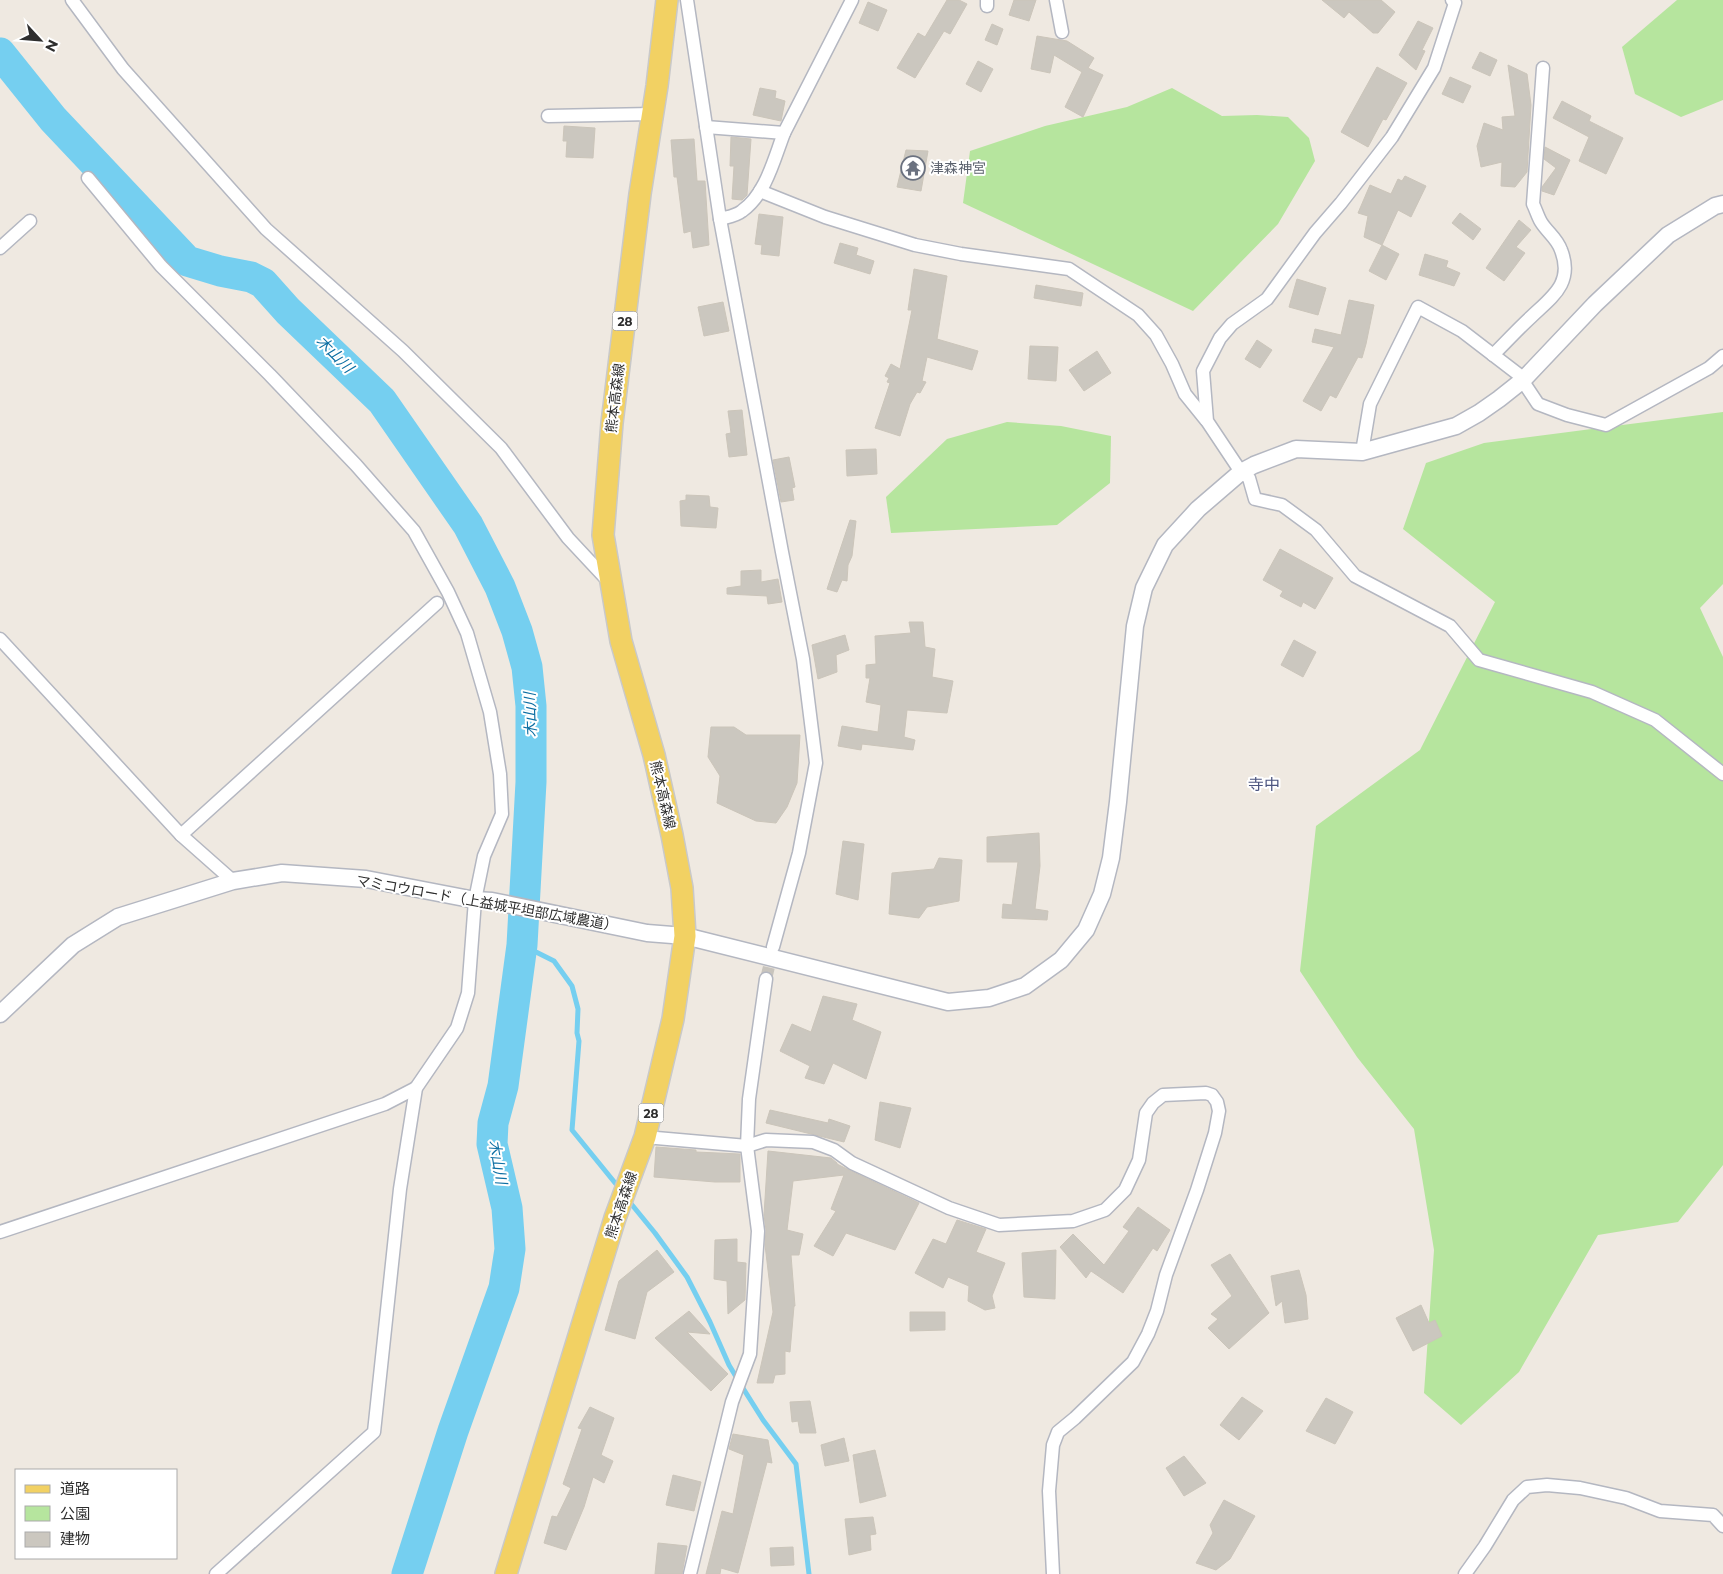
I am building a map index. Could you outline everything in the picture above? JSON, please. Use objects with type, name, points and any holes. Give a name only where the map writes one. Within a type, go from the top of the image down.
[{"type":"main road","name":"熊本高森線","points":[[506,1574],[615,1218],[645,1137],[673,1019],[685,936],[682,888],[672,835],[654,755],[621,642],[603,536],[612,423],[640,194],[667,0]]},
{"type":"street","points":[[72,0],[124,69],[266,229],[403,351],[501,448],[568,538],[611,584]]},
{"type":"street","points":[[687,0],[720,220],[780,543],[804,659],[816,764],[799,853],[773,948]]},
{"type":"street","points":[[720,220],[741,212],[753,201],[760,191],[784,133],[852,0]]},
{"type":"street","points":[[1056,0],[1062,32]]},
{"type":"street","points":[[1207,421],[1203,371],[1220,338],[1232,324],[1267,299],[1315,233],[1341,203],[1392,137],[1434,68],[1455,3],[1452,0]]},
{"type":"street","points":[[1493,355],[1531,316],[1550,300],[1561,287],[1565,272],[1562,251],[1555,238],[1541,222],[1533,204],[1543,68]]},
{"type":"street","points":[[548,116],[652,114]]},
{"type":"street","points":[[706,127],[784,133]]},
{"type":"street","points":[[88,178],[161,266],[356,464],[414,531],[448,592],[468,633],[490,712],[500,774],[502,814],[484,856],[475,900],[468,993],[457,1028],[416,1088],[400,1189],[374,1432],[216,1574]]},
{"type":"street","points":[[760,191],[824,217],[915,245],[961,254],[1069,269],[1138,315],[1156,335],[1172,364],[1185,394],[1207,421],[1241,472],[1249,478],[1255,499],[1282,505],[1316,530],[1355,576],[1450,626],[1479,660],[1592,692],[1654,720],[1723,774]]},
{"type":"street","name":"マミコウロード（上益城平坦部広域農道）","points":[[0,1014],[73,945],[118,917],[233,881],[282,872],[366,879],[475,900],[492,901],[647,933],[685,936],[948,1002],[989,998],[1026,986],[1061,960],[1086,930],[1102,894],[1111,858],[1118,802],[1135,626],[1144,588],[1165,545],[1198,509],[1241,472],[1254,465],[1296,449],[1362,452],[1456,426],[1500,400],[1523,380],[1595,304],[1668,235],[1715,206],[1723,204]]},
{"type":"street","points":[[0,248],[30,221]]},
{"type":"street","points":[[1362,452],[1370,404],[1418,307],[1462,331],[1518,374],[1538,404],[1567,415],[1606,425],[1709,368],[1723,356]]},
{"type":"street","points":[[181,835],[437,603]]},
{"type":"street","points":[[0,639],[181,835],[233,881]]},
{"type":"street","points":[[690,1574],[732,1402],[750,1354],[758,1231],[747,1146],[748,1098],[766,979]]},
{"type":"street","points":[[0,1232],[385,1104],[416,1088]]},
{"type":"street","points":[[645,1137],[747,1146],[766,1140],[813,1142],[834,1150],[852,1163],[949,1208],[999,1225],[1073,1221],[1105,1210],[1124,1190],[1139,1160],[1146,1113],[1153,1104],[1163,1095],[1206,1093],[1212,1095],[1217,1102],[1219,1112],[1215,1133],[1148,1334],[1133,1362],[1076,1418],[1058,1432],[1053,1445],[1049,1490],[1053,1574]]},
{"type":"street","points":[[1465,1574],[1485,1546],[1513,1500],[1526,1487],[1547,1485],[1580,1488],[1626,1498],[1660,1511],[1713,1515],[1723,1526]]},
{"type":"green space","points":[[1677,0],[1723,0],[1723,100],[1681,117],[1635,94],[1622,47]]},
{"type":"green space","points":[[1172,88],[1222,116],[1257,115],[1288,117],[1309,138],[1315,161],[1278,224],[1193,311],[963,203],[970,151],[1045,126],[1127,107]]},
{"type":"green space","points":[[1723,412],[1723,584],[1700,608],[1723,657],[1723,1165],[1678,1222],[1598,1235],[1519,1372],[1461,1425],[1424,1393],[1434,1250],[1414,1129],[1357,1057],[1300,971],[1316,826],[1420,750],[1495,602],[1403,529],[1426,463],[1484,443]]},
{"type":"green space","points":[[1007,422],[1061,426],[1111,436],[1110,483],[1057,525],[891,533],[886,497],[947,439]]},
{"type":"building","points":[[947,0],[959,0],[967,4],[950,34],[944,31],[915,78],[897,68],[918,33],[925,37]]},
{"type":"building","points":[[1014,0],[1036,0],[1029,21],[1009,15]]},
{"type":"building","points":[[1322,0],[1381,0],[1395,12],[1378,33],[1373,33],[1349,12],[1344,18]]},
{"type":"building","points":[[868,2],[887,10],[878,31],[859,23]]},
{"type":"building","points":[[1418,21],[1433,28],[1422,50],[1425,51],[1416,70],[1399,55]]},
{"type":"building","points":[[992,24],[1003,29],[997,45],[985,40]]},
{"type":"building","points":[[1037,36],[1067,41],[1094,58],[1088,68],[1103,75],[1083,117],[1065,107],[1082,72],[1054,55],[1050,73],[1031,69]]},
{"type":"building","points":[[1480,52],[1497,60],[1490,76],[1472,68]]},
{"type":"building","points":[[978,61],[993,69],[981,92],[966,84]]},
{"type":"building","points":[[1508,65],[1527,74],[1531,105],[1527,172],[1515,187],[1501,186],[1502,162],[1481,167],[1477,146],[1484,123],[1503,130],[1502,117],[1515,116]]},
{"type":"building","points":[[1377,67],[1407,83],[1386,120],[1383,119],[1368,147],[1341,132]]},
{"type":"building","points":[[1450,77],[1471,86],[1463,103],[1442,94]]},
{"type":"building","points":[[760,88],[776,91],[775,98],[785,101],[781,121],[753,115]]},
{"type":"building","points":[[1562,101],[1591,116],[1589,121],[1623,138],[1606,174],[1579,161],[1589,137],[1553,118]]},
{"type":"building","points":[[564,126],[595,128],[593,158],[566,157],[567,141],[563,141]]},
{"type":"building","points":[[731,137],[751,139],[747,195],[742,200],[732,199],[734,166],[730,166]]},
{"type":"building","points":[[694,139],[697,181],[705,181],[709,245],[693,248],[691,231],[684,233],[677,177],[674,177],[671,140]]},
{"type":"building","points":[[1545,147],[1570,160],[1554,195],[1542,191],[1542,187],[1556,168],[1544,159]]},
{"type":"building","name":"津森神宮","points":[[906,150],[928,151],[921,191],[897,187]]},
{"type":"building","points":[[1405,176],[1426,186],[1411,217],[1398,210],[1382,245],[1364,237],[1368,216],[1358,213],[1370,185],[1391,194],[1398,179],[1402,181]]},
{"type":"building","points":[[1460,213],[1481,229],[1473,240],[1452,223]]},
{"type":"building","points":[[759,214],[783,217],[779,256],[761,254],[762,245],[755,244]]},
{"type":"building","points":[[1519,220],[1531,230],[1516,247],[1525,253],[1504,281],[1486,268]]},
{"type":"building","points":[[840,243],[858,248],[856,255],[874,261],[870,274],[834,263]]},
{"type":"building","points":[[1382,245],[1399,254],[1386,280],[1369,271]]},
{"type":"building","points":[[1425,254],[1448,261],[1446,267],[1460,273],[1454,286],[1419,275]]},
{"type":"building","points":[[914,269],[947,276],[937,339],[978,351],[972,370],[927,357],[922,381],[926,382],[920,393],[917,392],[910,404],[900,436],[875,428],[890,383],[887,382],[889,378],[885,376],[891,364],[900,369],[912,310],[908,310]]},
{"type":"building","points":[[1297,279],[1326,288],[1318,315],[1289,307]]},
{"type":"building","points":[[1036,285],[1083,293],[1081,306],[1034,298]]},
{"type":"building","points":[[1349,300],[1374,305],[1366,344],[1362,358],[1358,357],[1336,398],[1330,395],[1321,411],[1303,401],[1334,347],[1312,342],[1315,329],[1341,335]]},
{"type":"building","points":[[723,302],[729,331],[704,336],[698,307]]},
{"type":"building","points":[[1257,340],[1272,350],[1260,368],[1245,359]]},
{"type":"building","points":[[1030,346],[1058,347],[1056,381],[1028,379]]},
{"type":"building","points":[[1097,351],[1111,373],[1084,391],[1069,370]]},
{"type":"building","points":[[742,410],[747,455],[729,457],[726,434],[731,433],[728,411]]},
{"type":"building","points":[[876,449],[877,474],[847,476],[846,450]]},
{"type":"building","points":[[789,457],[795,487],[792,488],[794,500],[781,502],[773,460]]},
{"type":"building","points":[[686,495],[709,496],[710,507],[718,508],[716,528],[681,526],[680,501],[686,500]]},
{"type":"building","points":[[850,520],[856,521],[852,556],[848,565],[847,581],[842,580],[837,592],[827,589]]},
{"type":"building","points":[[1280,549],[1333,578],[1315,609],[1303,602],[1301,607],[1280,596],[1283,591],[1263,580]]},
{"type":"building","points":[[761,570],[761,582],[778,579],[782,602],[768,604],[767,596],[727,594],[727,588],[741,586],[741,571]]},
{"type":"building","points":[[909,622],[923,622],[925,647],[935,649],[932,677],[953,681],[947,713],[907,710],[904,737],[915,740],[913,750],[862,744],[861,750],[838,746],[842,726],[878,732],[881,705],[866,702],[870,678],[866,678],[866,665],[876,664],[875,636],[911,633]]},
{"type":"building","points":[[845,635],[849,650],[836,655],[837,672],[818,679],[812,645]]},
{"type":"building","points":[[1294,640],[1316,652],[1303,677],[1281,665]]},
{"type":"building","points":[[711,727],[734,727],[746,735],[800,735],[797,783],[787,807],[776,823],[756,821],[717,803],[720,776],[708,757]]},
{"type":"building","points":[[1039,833],[1040,866],[1035,909],[1048,911],[1047,920],[1002,918],[1003,904],[1012,905],[1018,862],[987,862],[987,837]]},
{"type":"building","points":[[843,841],[864,844],[858,900],[836,894]]},
{"type":"building","points":[[939,858],[962,860],[959,901],[927,907],[919,918],[889,914],[892,873],[934,869]]},
{"type":"building","points":[[823,996],[857,1004],[852,1020],[881,1032],[866,1079],[833,1063],[824,1084],[805,1078],[810,1066],[780,1051],[792,1024],[811,1032]]},
{"type":"building","points":[[880,1102],[911,1108],[900,1148],[875,1140]]},
{"type":"building","points":[[770,1110],[828,1123],[829,1119],[850,1126],[844,1142],[766,1123]]},
{"type":"building","points":[[656,1147],[696,1150],[696,1152],[740,1154],[740,1182],[654,1177]]},
{"type":"building","points":[[768,1151],[831,1158],[837,1164],[919,1203],[895,1250],[846,1233],[833,1256],[814,1246],[836,1211],[831,1209],[844,1175],[793,1181],[787,1230],[803,1234],[799,1255],[791,1255],[795,1306],[790,1352],[785,1351],[785,1374],[775,1375],[773,1383],[757,1383],[773,1312],[765,1245],[764,1215]]},
{"type":"building","points":[[1138,1207],[1170,1230],[1157,1251],[1153,1248],[1123,1293],[1091,1271],[1086,1278],[1060,1247],[1073,1234],[1104,1265],[1129,1231],[1123,1227]]},
{"type":"building","points":[[957,1220],[986,1229],[976,1252],[1005,1263],[992,1296],[995,1308],[985,1310],[968,1301],[969,1286],[948,1277],[943,1288],[915,1273],[933,1239],[946,1244]]},
{"type":"building","points":[[737,1239],[737,1262],[746,1263],[745,1300],[728,1314],[727,1281],[714,1279],[715,1240]]},
{"type":"building","points":[[657,1250],[674,1272],[647,1292],[635,1339],[605,1330],[619,1281]]},
{"type":"building","points":[[1056,1250],[1055,1299],[1024,1297],[1022,1253]]},
{"type":"building","points":[[1230,1254],[1269,1313],[1229,1349],[1208,1328],[1218,1319],[1211,1314],[1232,1296],[1211,1265]]},
{"type":"building","points":[[1299,1270],[1306,1295],[1308,1319],[1285,1323],[1282,1301],[1276,1306],[1271,1276]]},
{"type":"building","points":[[1421,1305],[1429,1323],[1435,1320],[1442,1336],[1413,1351],[1396,1318]]},
{"type":"building","points":[[689,1311],[710,1334],[687,1332],[728,1374],[711,1391],[655,1338]]},
{"type":"building","points":[[910,1312],[945,1312],[945,1330],[910,1331]]},
{"type":"building","points":[[1242,1397],[1263,1411],[1239,1440],[1220,1425]]},
{"type":"building","points":[[1326,1398],[1353,1412],[1335,1444],[1306,1431]]},
{"type":"building","points":[[810,1401],[816,1433],[800,1433],[798,1421],[792,1422],[790,1402]]},
{"type":"building","points":[[590,1407],[614,1418],[601,1455],[613,1461],[604,1483],[593,1477],[584,1507],[566,1550],[544,1543],[552,1516],[557,1517],[571,1488],[563,1484],[582,1429],[578,1428]]},
{"type":"building","points":[[733,1434],[768,1440],[772,1463],[767,1462],[738,1573],[721,1568],[720,1574],[706,1574],[722,1511],[733,1514],[744,1455],[729,1449]]},
{"type":"building","points":[[844,1438],[849,1461],[825,1466],[821,1445]]},
{"type":"building","points":[[875,1450],[886,1496],[860,1503],[853,1455]]},
{"type":"building","points":[[1184,1456],[1206,1483],[1184,1496],[1166,1468]]},
{"type":"building","points":[[673,1475],[701,1482],[694,1511],[666,1505]]},
{"type":"building","points":[[1224,1500],[1255,1516],[1230,1559],[1216,1570],[1196,1563],[1213,1533],[1210,1525]]},
{"type":"building","points":[[873,1517],[876,1534],[870,1535],[871,1550],[849,1555],[845,1519]]},
{"type":"building","points":[[658,1543],[687,1546],[682,1574],[655,1574]]},
{"type":"building","points":[[793,1547],[794,1565],[771,1566],[770,1548]]},
{"type":"waterway","name":"木山川","points":[[0,53],[53,119],[187,261],[220,271],[251,277],[263,283],[288,311],[382,401],[468,525],[500,587],[517,631],[527,667],[531,706],[531,782],[522,945],[503,1086],[493,1123],[492,1144],[507,1208],[510,1249],[504,1288],[453,1431],[407,1574]]},
{"type":"waterway","points":[[522,945],[554,961],[572,986],[578,1009],[577,1033],[579,1041],[572,1130],[620,1189]]},
{"type":"waterway","points":[[628,1200],[687,1277],[729,1365],[763,1420],[796,1464],[809,1574]]},
{"type":"tunnel","points":[[766,979],[773,950]]},
{"type":"place","name":"津森神宮","points":[[913,168]]},
{"type":"district","name":"寺中","points":[[1264,784]]}]
